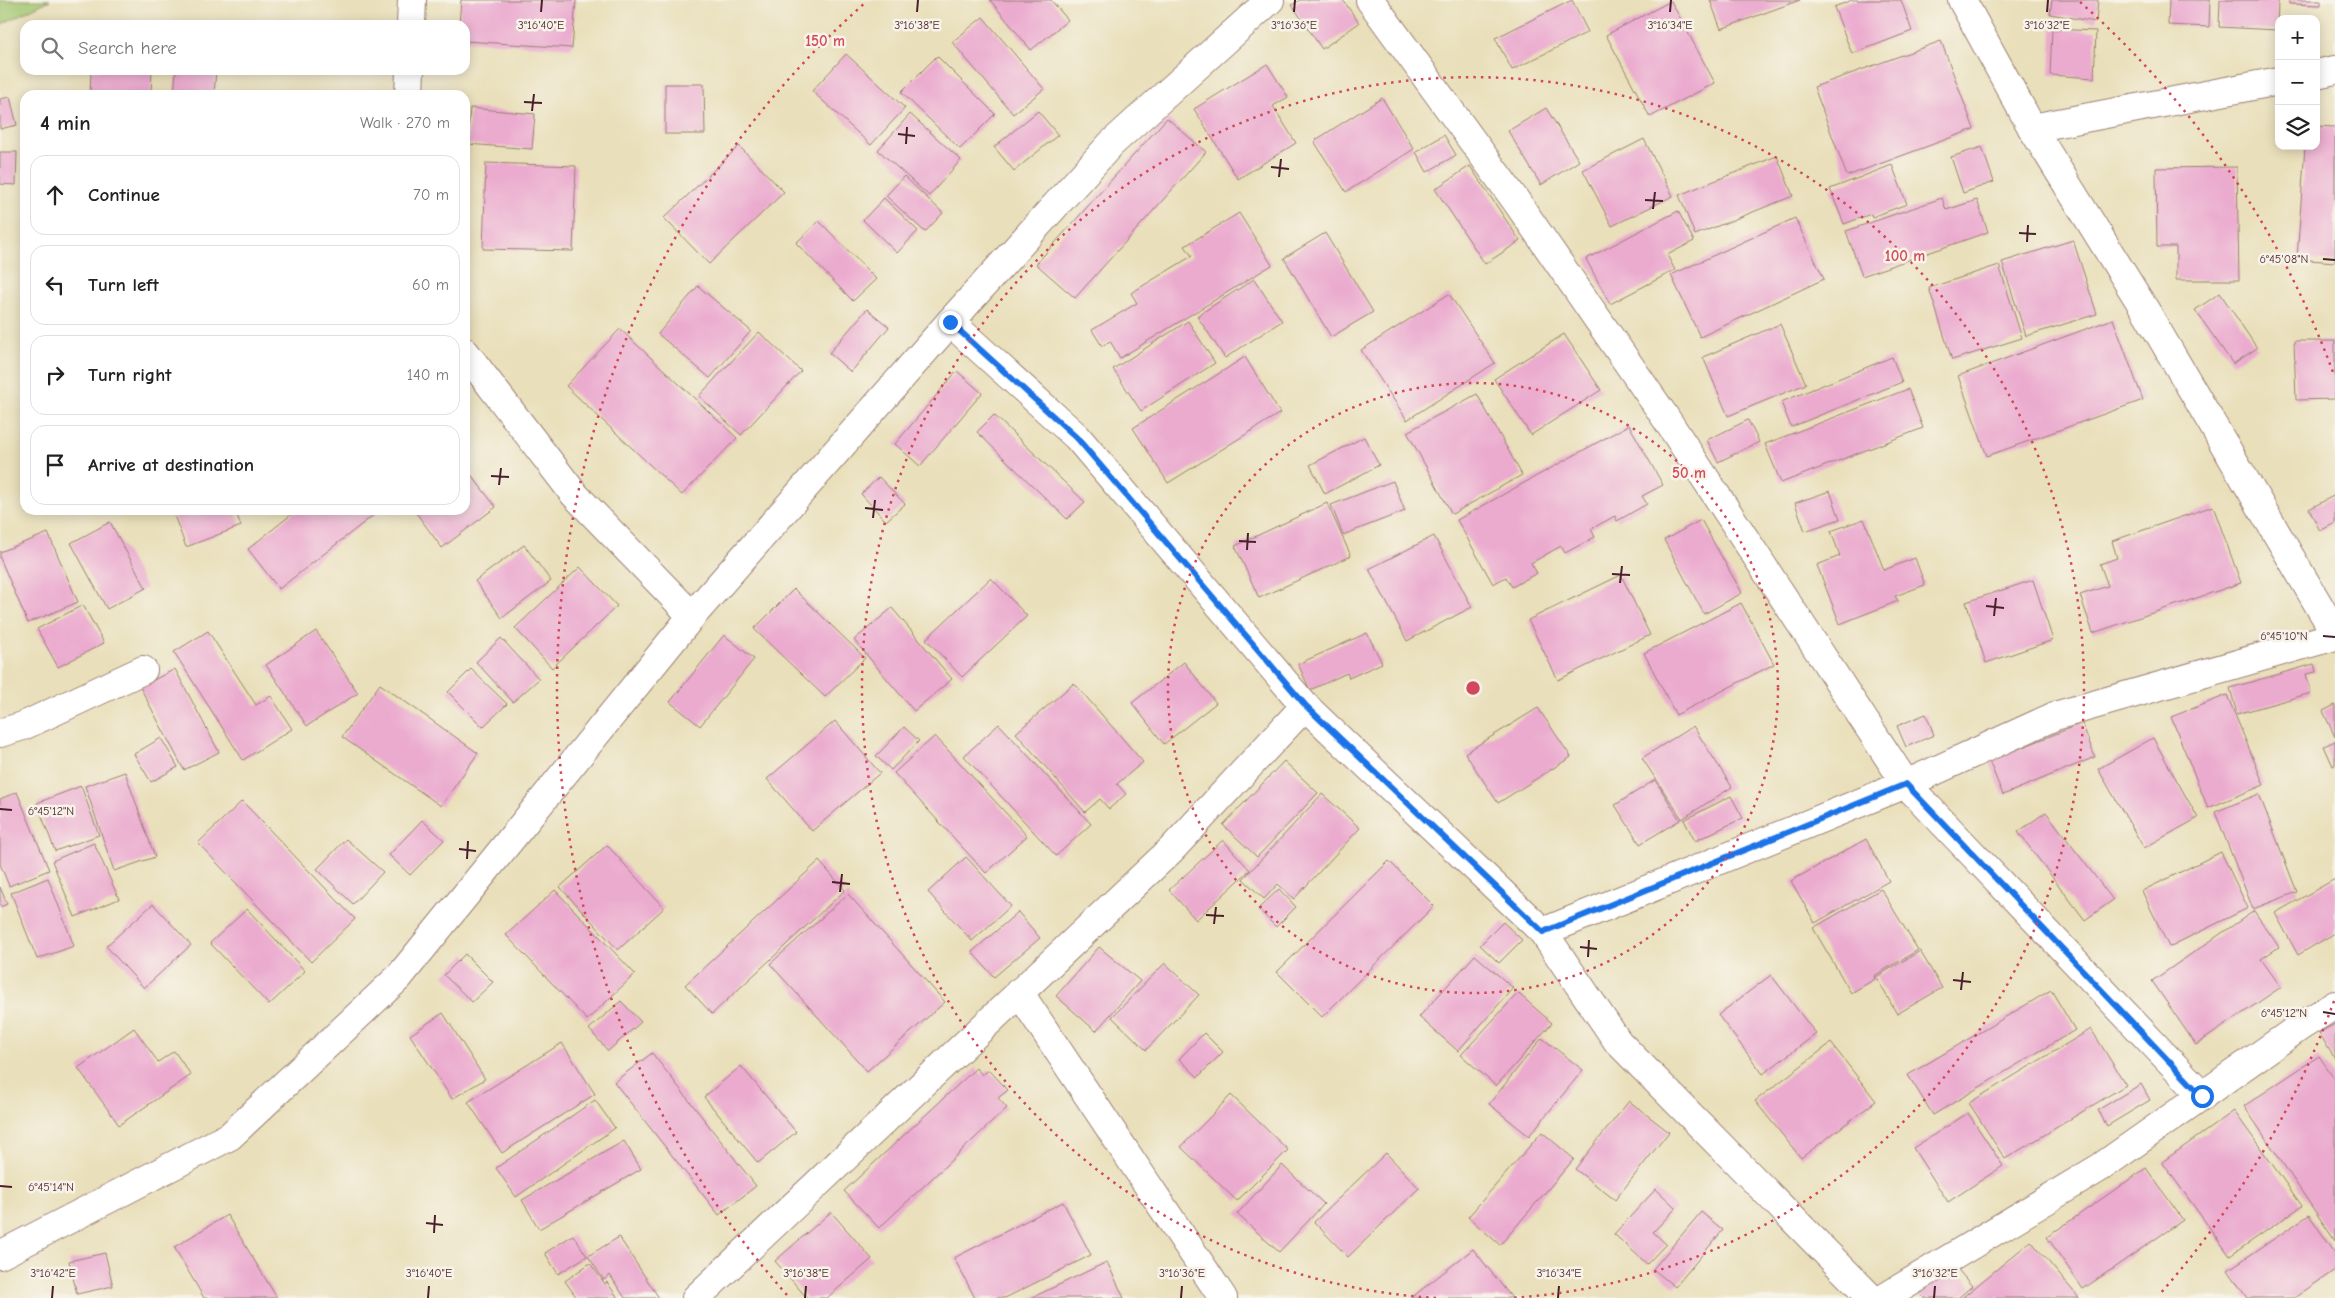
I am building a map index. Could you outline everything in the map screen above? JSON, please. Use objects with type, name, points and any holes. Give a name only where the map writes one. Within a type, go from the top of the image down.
[{"type":"street","points":[[411,20],[412,0]]},
{"type":"street","points":[[0,1255],[230,1136],[399,977],[692,616],[950,322],[1111,144],[1270,0]]},
{"type":"street","points":[[1370,0],[1516,201],[1663,414],[1906,784],[2202,1096]]},
{"type":"street","points":[[1543,932],[1906,784],[2055,716],[2335,635],[2147,313],[2032,128],[1962,0]]},
{"type":"street","points":[[2320,73],[2335,70]]},
{"type":"street","points":[[409,90],[410,75]]},
{"type":"street","points":[[2032,128],[2275,82]]},
{"type":"street","points":[[950,322],[1077,438],[1306,706],[1543,932],[1618,1042],[1872,1298]]},
{"type":"street","points":[[470,359],[574,494],[692,616]]},
{"type":"street","points":[[0,733],[23,726],[143,670]]},
{"type":"street","points":[[696,1298],[1172,848],[1306,706]]},
{"type":"street","points":[[1020,992],[1223,1298]]},
{"type":"street","points":[[1884,1298],[2102,1167],[2301,1026],[2335,1005]]},
{"type":"green space","points":[[0,0],[50,0],[0,25]]},
{"type":"building","points":[[461,0],[576,0],[572,48],[470,41],[470,20],[459,20]]},
{"type":"building","points":[[990,0],[1051,0],[1068,20],[1031,50]]},
{"type":"building","points":[[1300,0],[1343,0],[1359,23],[1322,49],[1292,5]]},
{"type":"building","points":[[1572,0],[1588,32],[1512,70],[1495,38]]},
{"type":"building","points":[[1710,0],[1800,0],[1721,29]]},
{"type":"building","points":[[1852,0],[1901,0],[1912,31],[1852,54],[1834,7]]},
{"type":"building","points":[[2052,0],[2098,0],[2096,22],[2050,14]]},
{"type":"building","points":[[2169,0],[2210,0],[2209,27],[2168,25]]},
{"type":"building","points":[[2220,0],[2278,0],[2275,30],[2219,27]]},
{"type":"building","points":[[2289,0],[2321,0],[2321,5],[2289,4]]},
{"type":"building","points":[[1671,1],[1715,83],[1650,117],[1606,35]]},
{"type":"building","points":[[983,17],[1044,89],[1013,114],[952,42]]},
{"type":"building","points":[[2052,29],[2096,31],[2094,78],[2050,75]]},
{"type":"building","points":[[1941,41],[1974,129],[1847,176],[1814,87]]},
{"type":"building","points":[[846,54],[905,108],[871,145],[812,91]]},
{"type":"building","points":[[937,56],[995,114],[960,149],[901,92]]},
{"type":"building","points":[[1267,64],[1288,97],[1273,106],[1296,143],[1238,179],[1194,109]]},
{"type":"building","points":[[91,75],[152,75],[151,90],[90,90]]},
{"type":"building","points":[[176,75],[216,75],[214,90],[174,90]]},
{"type":"building","points":[[665,84],[704,84],[705,134],[665,134]]},
{"type":"building","points":[[10,97],[17,125],[0,129],[0,99]]},
{"type":"building","points":[[1382,98],[1414,149],[1346,192],[1314,141]]},
{"type":"building","points":[[470,108],[535,114],[532,149],[470,144]]},
{"type":"building","points":[[1546,108],[1579,161],[1541,185],[1508,131]]},
{"type":"building","points":[[1038,111],[1058,135],[1014,171],[994,147]]},
{"type":"building","points":[[910,114],[961,160],[929,196],[878,150]]},
{"type":"building","points":[[1167,118],[1206,152],[1075,298],[1036,264]]},
{"type":"building","points":[[2320,126],[2335,127],[2335,262],[2297,259],[2305,150],[2320,150]]},
{"type":"building","points":[[1444,135],[1456,155],[1427,172],[1416,152]]},
{"type":"building","points":[[1644,139],[1673,196],[1612,226],[1583,170]]},
{"type":"building","points":[[739,146],[784,192],[709,264],[664,218]]},
{"type":"building","points":[[1982,147],[1994,182],[1963,193],[1951,157]]},
{"type":"building","points":[[0,152],[17,152],[16,185],[0,184]]},
{"type":"building","points":[[1777,156],[1793,196],[1695,235],[1679,195]]},
{"type":"building","points":[[486,163],[576,166],[573,251],[483,249]]},
{"type":"building","points":[[1892,165],[1907,204],[1872,217],[1871,214],[1844,224],[1830,189]]},
{"type":"building","points":[[1470,166],[1520,241],[1485,264],[1435,189]]},
{"type":"building","points":[[2237,167],[2239,280],[2176,280],[2176,247],[2157,247],[2156,168]]},
{"type":"building","points":[[904,176],[943,213],[925,232],[886,196]]},
{"type":"building","points":[[884,198],[918,231],[897,253],[863,220]]},
{"type":"building","points":[[1942,198],[1946,210],[1977,200],[1988,232],[1862,276],[1846,231]]},
{"type":"building","points":[[1678,211],[1694,241],[1667,255],[1675,270],[1610,304],[1586,259]]},
{"type":"building","points":[[1239,213],[1272,265],[1120,358],[1110,341],[1102,346],[1092,330],[1137,303],[1131,293],[1192,256],[1185,246]]},
{"type":"building","points":[[1795,218],[1824,279],[1700,337],[1671,275]]},
{"type":"building","points":[[819,221],[876,279],[853,301],[796,243]]},
{"type":"building","points":[[1325,233],[1373,312],[1331,337],[1284,258]]},
{"type":"building","points":[[2073,240],[2097,314],[2026,336],[2002,262]]},
{"type":"building","points":[[1999,265],[2022,338],[1952,360],[1929,288]]},
{"type":"building","points":[[1254,279],[1282,321],[1225,358],[1197,316]]},
{"type":"building","points":[[698,286],[751,331],[710,378],[658,334]]},
{"type":"building","points":[[2220,293],[2257,348],[2233,364],[2195,310]]},
{"type":"building","points":[[1449,294],[1495,363],[1407,420],[1361,350]]},
{"type":"building","points":[[867,309],[889,327],[851,372],[829,353]]},
{"type":"building","points":[[2113,319],[2143,400],[1987,456],[1958,376]]},
{"type":"building","points":[[1188,321],[1215,363],[1141,411],[1113,369]]},
{"type":"building","points":[[1780,324],[1806,384],[1728,416],[1703,357]]},
{"type":"building","points":[[620,329],[737,438],[682,495],[566,386]]},
{"type":"building","points":[[759,332],[801,371],[741,435],[699,396]]},
{"type":"building","points":[[1564,334],[1601,390],[1531,435],[1494,379]]},
{"type":"building","points":[[2294,341],[2335,341],[2335,399],[2296,400]]},
{"type":"building","points":[[1245,357],[1280,413],[1168,483],[1133,428]]},
{"type":"building","points":[[1892,357],[1902,382],[1791,427],[1781,402]]},
{"type":"building","points":[[957,371],[982,393],[920,466],[895,444]]},
{"type":"building","points":[[1908,389],[1923,428],[1781,483],[1765,444]]},
{"type":"building","points":[[1477,394],[1522,475],[1452,514],[1407,432]]},
{"type":"building","points":[[994,415],[1085,502],[1067,519],[977,432]]},
{"type":"building","points":[[1748,420],[1759,442],[1718,462],[1707,440]]},
{"type":"building","points":[[1629,425],[1663,485],[1642,496],[1647,504],[1617,521],[1615,516],[1591,529],[1595,537],[1565,553],[1561,546],[1531,563],[1537,573],[1512,587],[1506,577],[1493,584],[1457,520]]},
{"type":"building","points":[[1364,437],[1379,465],[1325,494],[1310,465]]},
{"type":"building","points":[[470,473],[496,507],[442,548],[418,515],[470,515]]},
{"type":"building","points":[[879,477],[905,504],[886,521],[861,494]]},
{"type":"building","points":[[1393,481],[1405,511],[1343,535],[1331,505]]},
{"type":"building","points":[[1830,491],[1840,519],[1805,531],[1795,503]]},
{"type":"building","points":[[2335,495],[2335,523],[2320,531],[2309,509]]},
{"type":"building","points":[[1327,503],[1351,556],[1259,598],[1235,546]]},
{"type":"building","points":[[2213,506],[2241,583],[2093,633],[2080,595],[2108,586],[2100,564],[2117,558],[2112,541]]},
{"type":"building","points":[[174,515],[237,515],[241,526],[186,547]]},
{"type":"building","points":[[291,515],[374,515],[279,589],[248,549]]},
{"type":"building","points":[[1864,519],[1884,570],[1915,558],[1925,585],[1895,596],[1898,601],[1840,624],[1817,565],[1840,556],[1831,531]]},
{"type":"building","points":[[1701,520],[1742,593],[1704,614],[1664,540]]},
{"type":"building","points":[[110,522],[146,588],[107,609],[71,543]]},
{"type":"building","points":[[48,533],[78,602],[28,623],[0,558],[0,552]]},
{"type":"building","points":[[1434,536],[1472,607],[1407,641],[1369,569]]},
{"type":"building","points":[[524,545],[551,581],[502,618],[475,581]]},
{"type":"building","points":[[580,567],[617,606],[552,668],[515,628]]},
{"type":"building","points":[[1621,575],[1650,635],[1558,680],[1528,620]]},
{"type":"building","points":[[991,578],[1027,616],[962,677],[926,639]]},
{"type":"building","points":[[2033,580],[2053,640],[1986,663],[1966,602]]},
{"type":"building","points":[[794,589],[865,658],[825,697],[754,629]]},
{"type":"building","points":[[1741,603],[1774,664],[1676,715],[1644,653]]},
{"type":"building","points":[[83,605],[104,643],[58,667],[37,629]]},
{"type":"building","points":[[892,608],[952,679],[914,711],[854,640]]},
{"type":"building","points":[[208,631],[256,705],[271,696],[292,729],[243,760],[174,652]]},
{"type":"building","points":[[316,631],[358,693],[307,726],[266,665]]},
{"type":"building","points":[[1367,633],[1382,663],[1349,678],[1347,673],[1310,690],[1298,664]]},
{"type":"building","points":[[724,635],[754,659],[700,726],[670,702]]},
{"type":"building","points":[[501,638],[539,679],[513,702],[476,662]]},
{"type":"building","points":[[1184,662],[1216,703],[1164,744],[1132,703]]},
{"type":"building","points":[[2314,664],[2316,672],[2306,674],[2311,693],[2237,714],[2230,688]]},
{"type":"building","points":[[175,669],[219,752],[184,770],[140,687]]},
{"type":"building","points":[[471,669],[507,704],[483,727],[448,692]]},
{"type":"building","points":[[1074,683],[1143,762],[1117,784],[1126,794],[1109,809],[1100,799],[1085,812],[1016,733]]},
{"type":"building","points":[[380,684],[478,753],[441,806],[342,737]]},
{"type":"building","points":[[2227,695],[2264,785],[2208,808],[2171,717]]},
{"type":"building","points":[[2335,705],[2335,737],[2323,711]]},
{"type":"building","points":[[1538,708],[1571,757],[1498,803],[1465,753]]},
{"type":"building","points":[[1926,714],[1934,735],[1906,747],[1897,726]]},
{"type":"building","points":[[835,721],[880,773],[812,831],[767,779]]},
{"type":"building","points":[[2082,723],[2095,757],[2003,795],[1989,761]]},
{"type":"building","points":[[999,724],[1091,824],[1056,856],[964,756]]},
{"type":"building","points":[[1693,726],[1732,787],[1682,819],[1642,758]]},
{"type":"building","points":[[904,727],[919,741],[891,770],[876,756]]},
{"type":"building","points":[[935,736],[1027,836],[986,873],[894,773]]},
{"type":"building","points":[[161,738],[178,767],[151,782],[134,754]]},
{"type":"building","points":[[2153,738],[2198,818],[2144,848],[2098,769]]},
{"type":"building","points":[[2335,741],[2335,765],[2333,766],[2324,746]]},
{"type":"building","points":[[1284,761],[1318,793],[1257,857],[1223,825]]},
{"type":"building","points":[[125,772],[155,857],[114,871],[85,786]]},
{"type":"building","points":[[1655,780],[1680,820],[1640,844],[1615,805]]},
{"type":"building","points":[[81,786],[99,835],[55,851],[37,803]]},
{"type":"building","points":[[17,792],[49,870],[9,886],[0,864],[0,799]]},
{"type":"building","points":[[1322,794],[1360,828],[1294,899],[1278,884],[1264,899],[1243,879]]},
{"type":"building","points":[[2259,794],[2297,892],[2253,909],[2215,812]]},
{"type":"building","points":[[1731,796],[1743,818],[1695,841],[1684,820]]},
{"type":"building","points":[[242,801],[355,919],[311,962],[198,843]]},
{"type":"building","points":[[2046,812],[2113,900],[2085,920],[2018,832]]},
{"type":"building","points":[[422,820],[444,840],[410,875],[389,855]]},
{"type":"building","points":[[346,839],[383,872],[353,904],[317,869]]},
{"type":"building","points":[[1866,839],[1889,881],[1815,923],[1791,881]]},
{"type":"building","points":[[1223,840],[1250,870],[1196,920],[1169,890]]},
{"type":"building","points":[[94,843],[119,899],[75,917],[52,861]]},
{"type":"building","points":[[607,845],[664,908],[618,950],[560,887]]},
{"type":"building","points":[[2221,852],[2248,908],[2169,947],[2142,891]]},
{"type":"building","points":[[966,857],[1011,906],[972,941],[928,892]]},
{"type":"building","points":[[819,861],[845,890],[712,1014],[685,985]]},
{"type":"building","points":[[1389,861],[1434,906],[1322,1017],[1277,972]]},
{"type":"building","points":[[48,878],[74,946],[37,959],[11,893]]},
{"type":"building","points":[[2335,879],[2335,933],[2298,955],[2275,913]]},
{"type":"building","points":[[0,887],[7,904],[0,907]]},
{"type":"building","points":[[1279,889],[1296,907],[1276,927],[1258,909]]},
{"type":"building","points":[[1881,889],[1918,950],[1874,976],[1875,979],[1851,993],[1813,928]]},
{"type":"building","points":[[555,890],[635,974],[587,1020],[506,935]]},
{"type":"building","points":[[848,894],[945,1002],[867,1071],[770,964]]},
{"type":"building","points":[[153,904],[191,945],[144,988],[106,946]]},
{"type":"building","points":[[247,909],[305,971],[269,1005],[210,943]]},
{"type":"building","points":[[2254,911],[2279,947],[2261,959],[2281,987],[2196,1045],[2152,981]]},
{"type":"building","points":[[1018,912],[1040,938],[994,977],[972,952]]},
{"type":"building","points":[[1503,922],[1522,940],[1499,963],[1480,945]]},
{"type":"building","points":[[1099,947],[1140,981],[1096,1031],[1056,996]]},
{"type":"building","points":[[1920,951],[1942,988],[1897,1014],[1876,977]]},
{"type":"building","points":[[465,954],[493,982],[472,1002],[444,975]]},
{"type":"building","points":[[1475,955],[1513,988],[1458,1051],[1419,1017]]},
{"type":"building","points":[[1165,963],[1199,995],[1146,1050],[1112,1017]]},
{"type":"building","points":[[1771,975],[1816,1034],[1763,1074],[1718,1015]]},
{"type":"building","points":[[2051,990],[2075,1030],[1933,1115],[1908,1075]]},
{"type":"building","points":[[1518,993],[1552,1023],[1496,1086],[1461,1055]]},
{"type":"building","points":[[621,1001],[641,1022],[608,1051],[589,1029]]},
{"type":"building","points":[[443,1013],[485,1079],[452,1099],[410,1035]]},
{"type":"building","points":[[2335,1024],[2335,1059],[2319,1033]]},
{"type":"building","points":[[134,1028],[158,1062],[174,1051],[191,1075],[119,1125],[78,1068]]},
{"type":"building","points":[[2091,1029],[2126,1085],[2005,1159],[1969,1103]]},
{"type":"building","points":[[1204,1033],[1223,1052],[1198,1077],[1179,1059]]},
{"type":"building","points":[[1542,1038],[1583,1070],[1529,1136],[1489,1104]]},
{"type":"building","points":[[562,1043],[595,1094],[502,1153],[468,1102]]},
{"type":"building","points":[[1831,1043],[1876,1101],[1801,1158],[1755,1101]]},
{"type":"building","points":[[652,1053],[756,1186],[719,1215],[614,1082]]},
{"type":"building","points":[[2319,1056],[2335,1079],[2335,1241],[2244,1106]]},
{"type":"building","points":[[741,1066],[796,1132],[758,1163],[704,1097]]},
{"type":"building","points":[[976,1068],[982,1075],[989,1070],[1008,1090],[998,1098],[1007,1108],[879,1228],[844,1191]]},
{"type":"building","points":[[2141,1084],[2150,1100],[2107,1126],[2098,1110]]},
{"type":"building","points":[[1231,1095],[1288,1150],[1237,1201],[1181,1147]]},
{"type":"building","points":[[595,1100],[615,1128],[516,1197],[496,1168]]},
{"type":"building","points":[[1629,1101],[1669,1132],[1615,1200],[1575,1169]]},
{"type":"building","points":[[2234,1111],[2302,1206],[2230,1256],[2162,1162]]},
{"type":"building","points":[[1968,1113],[2003,1166],[1948,1202],[1913,1148]]},
{"type":"building","points":[[1542,1132],[1574,1159],[1500,1245],[1468,1217]]},
{"type":"building","points":[[624,1141],[641,1169],[539,1229],[522,1200]]},
{"type":"building","points":[[1386,1153],[1419,1188],[1348,1257],[1314,1222]]},
{"type":"building","points":[[1282,1165],[1324,1204],[1279,1252],[1237,1214]]},
{"type":"building","points":[[2146,1168],[2183,1220],[2083,1289],[2047,1237]]},
{"type":"building","points":[[1656,1189],[1676,1208],[1653,1232],[1666,1244],[1647,1264],[1614,1234]]},
{"type":"building","points":[[1063,1202],[1091,1255],[1005,1298],[975,1298],[954,1258]]},
{"type":"building","points":[[831,1212],[872,1259],[827,1298],[807,1298],[775,1261]]},
{"type":"building","points":[[1701,1212],[1723,1230],[1675,1287],[1653,1269]]},
{"type":"building","points":[[227,1215],[277,1298],[204,1298],[174,1247]]},
{"type":"building","points":[[2309,1215],[2335,1253],[2335,1270],[2294,1298],[2247,1298],[2228,1270]]},
{"type":"building","points":[[573,1235],[587,1256],[558,1274],[545,1253]]},
{"type":"building","points":[[619,1237],[659,1298],[625,1298],[610,1275],[604,1280],[588,1256]]},
{"type":"building","points":[[2031,1241],[2079,1298],[1962,1298]]},
{"type":"building","points":[[1473,1249],[1512,1298],[1411,1298]]},
{"type":"building","points":[[105,1253],[113,1286],[77,1294],[69,1261]]},
{"type":"building","points":[[1107,1262],[1124,1298],[1031,1298]]},
{"type":"building","points":[[590,1263],[618,1298],[577,1298],[565,1281]]},
{"type":"building","points":[[1954,1265],[1972,1286],[1958,1298],[1924,1298],[1920,1294]]},
{"type":"route","points":[[950,322],[1077,438],[1306,706],[1543,932],[1906,784],[2202,1096]]}]
